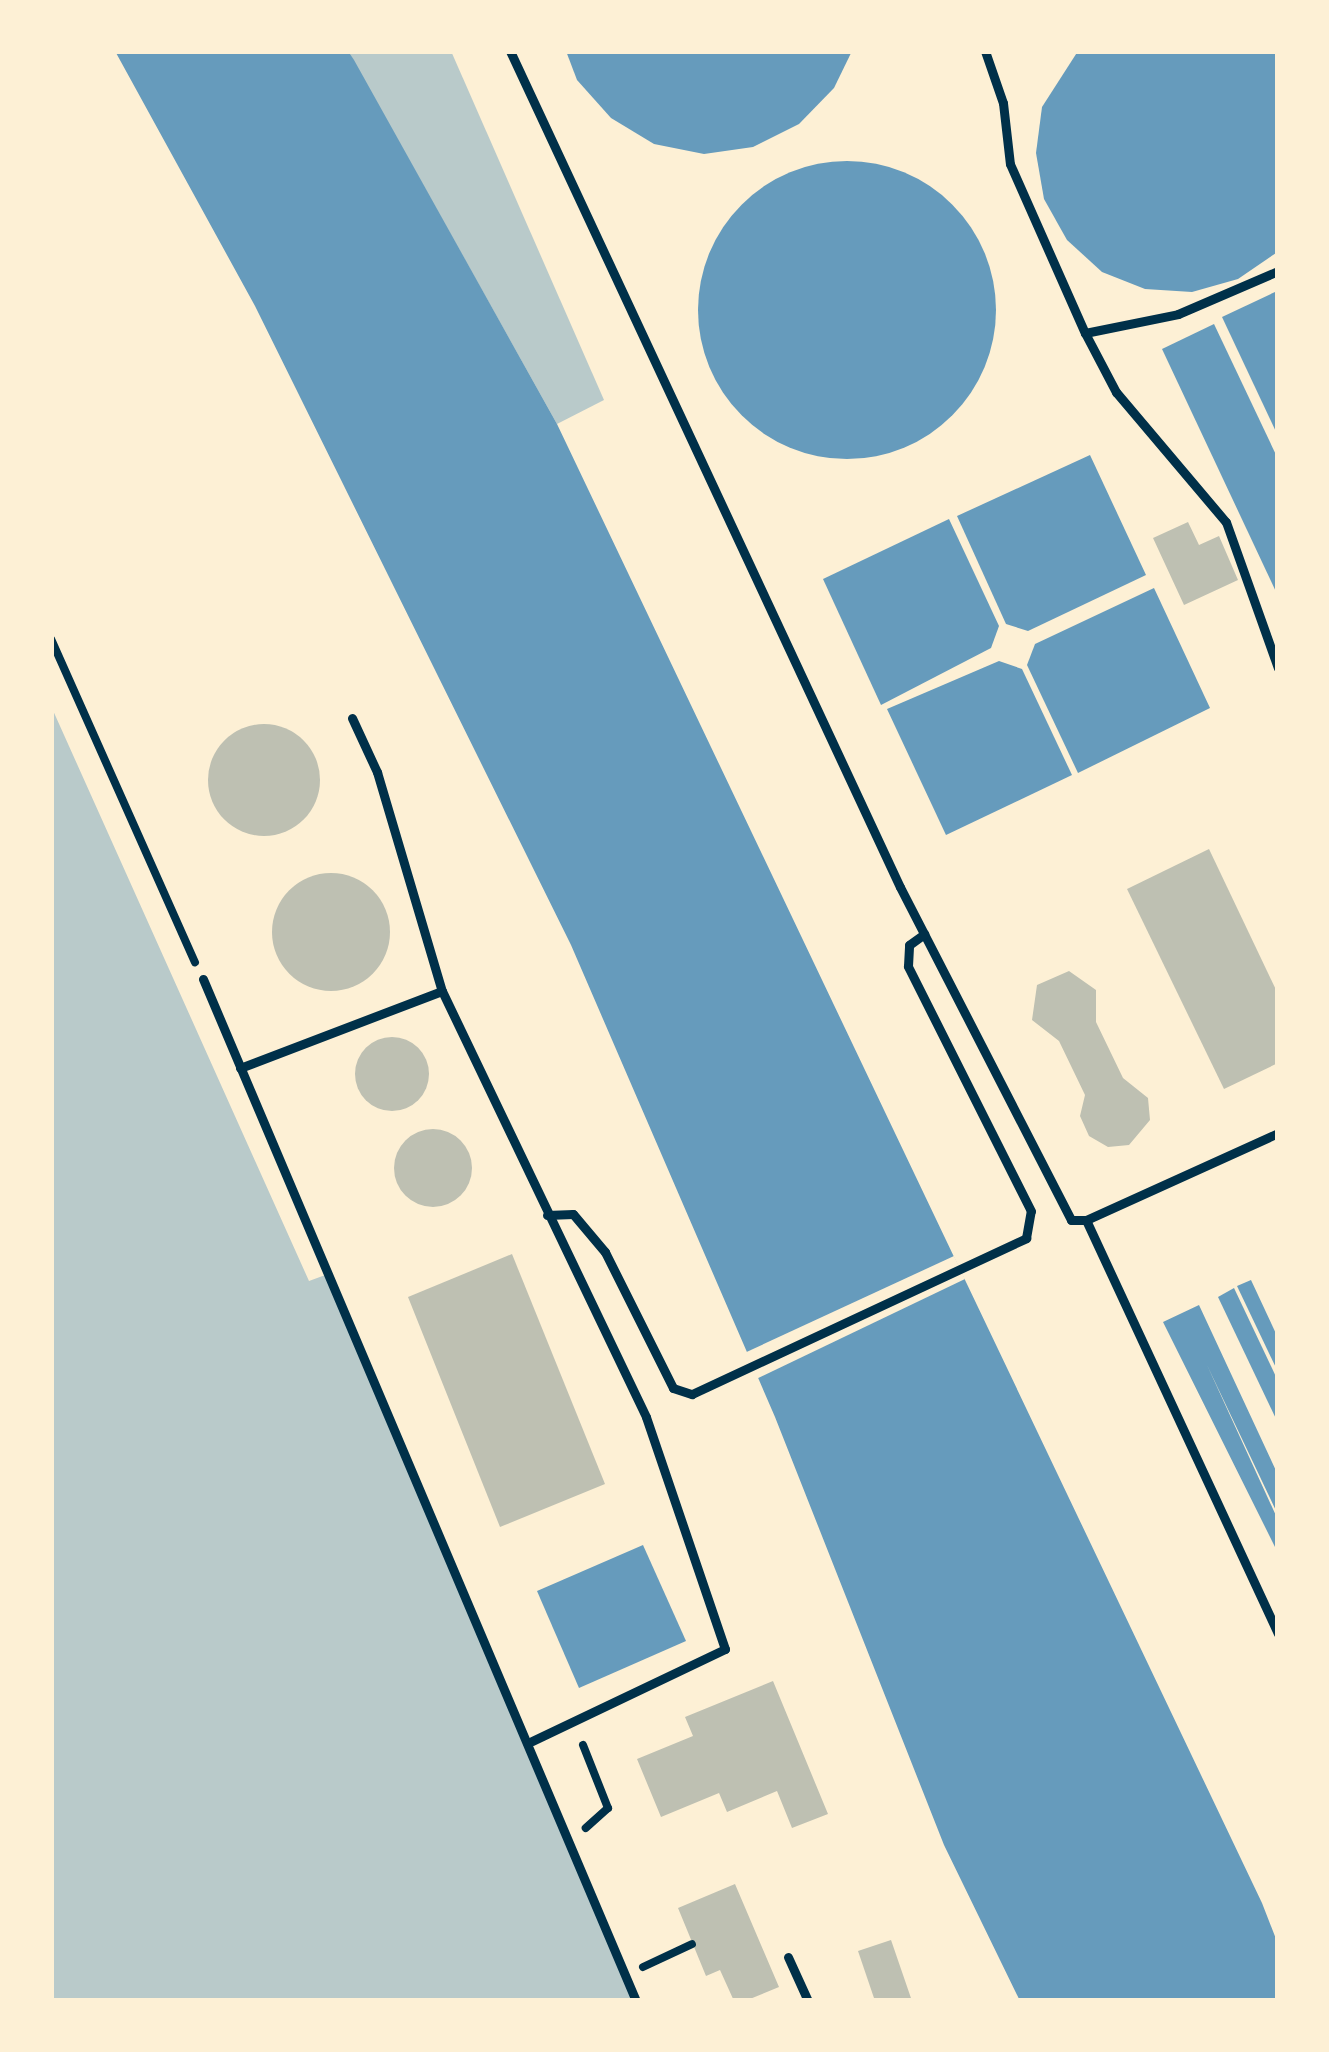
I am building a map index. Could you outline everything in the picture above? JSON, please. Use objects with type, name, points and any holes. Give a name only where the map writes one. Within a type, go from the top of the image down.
[{"type":"lane","points":[[510,51],[924,934],[1071,1220],[1086,1220],[1278,1133]]},
{"type":"lane","points":[[985,51],[1003,103],[1010,164],[1085,333],[1116,392],[1226,522],[1278,668]]},
{"type":"lane","points":[[1085,333],[1178,314],[1278,271]]},
{"type":"lane","points":[[352,718],[377,772],[442,991],[646,1417],[724,1649],[532,1741]]},
{"type":"lane","points":[[547,1215],[573,1214],[605,1252],[673,1388],[692,1394],[1026,1238],[1034,1227],[908,966],[910,946],[924,934]]},
{"type":"lane","points":[[203,980],[532,1741],[636,2001]]},
{"type":"lane","points":[[240,1068],[442,991]]},
{"type":"lane","points":[[1086,1220],[1278,1634]]},
{"type":"lane","points":[[788,1957],[808,2001]]},
{"type":"path","points":[[51,639],[203,980]]},
{"type":"path","points":[[571,1837],[608,1808],[573,1721]]},
{"type":"path","points":[[626,1975],[692,1944]]},
{"type":"shaded area","points":[[348,51],[451,51],[604,400],[557,424]]},
{"type":"shaded area","points":[[51,706],[309,1281],[328,1274],[636,2001],[51,2001]]},
{"type":"water","points":[[115,51],[348,51],[354,60],[557,424],[1262,1903],[1278,1944],[1278,2001],[1020,2001],[944,1845],[775,1417],[571,945],[255,306]]},
{"type":"water","points":[[566,51],[852,51],[834,88],[799,124],[753,147],[704,154],[654,144],[611,118],[577,80]]},
{"type":"water","points":[[1078,51],[1278,51],[1276,253],[1238,279],[1192,292],[1145,289],[1102,272],[1067,240],[1044,199],[1036,153],[1042,107]]},
{"type":"water","points":[[847,161],[904,172],[953,204],[985,253],[996,310],[985,367],[953,416],[904,448],[847,459],[790,448],[741,416],[709,367],[698,310],[709,253],[741,204],[790,172]]},
{"type":"water","points":[[1275,292],[1278,297],[1278,436],[1222,317]]},
{"type":"water","points":[[1214,324],[1278,459],[1278,596],[1162,349]]},
{"type":"water","points":[[1090,455],[1146,575],[1028,631],[1006,624],[957,516]]},
{"type":"water","points":[[949,519],[999,626],[991,648],[881,705],[823,579]]},
{"type":"water","points":[[1154,588],[1210,708],[1078,773],[1027,665],[1035,644]]},
{"type":"water","points":[[999,661],[1022,669],[1072,775],[946,835],[887,709]]},
{"type":"water","points":[[1251,1280],[1278,1338],[1278,1372],[1237,1286]]},
{"type":"water","points":[[1234,1288],[1278,1381],[1278,1423],[1218,1297]]},
{"type":"water","points":[[1199,1305],[1278,1475],[1278,1515],[1207,1365],[1278,1520],[1278,1553],[1163,1322]]},
{"type":"water","points":[[643,1545],[686,1641],[579,1688],[537,1591]]},
{"type":"pier","points":[[954,1256],[965,1279],[752,1381],[740,1355]]},
{"type":"building","points":[[1188,522],[1199,545],[1219,536],[1238,580],[1184,605],[1153,538]]},
{"type":"building","points":[[264,724],[285,728],[304,740],[316,759],[320,780],[316,801],[304,820],[285,832],[264,836],[243,832],[224,820],[212,801],[208,780],[212,759],[224,740],[243,728]]},
{"type":"building","points":[[1209,849],[1278,994],[1278,1063],[1224,1089],[1127,889]]},
{"type":"building","points":[[331,873],[354,877],[373,890],[386,909],[390,932],[386,955],[373,974],[354,987],[331,991],[308,987],[289,974],[276,955],[272,932],[276,909],[289,890],[308,877]]},
{"type":"building","points":[[1069,971],[1096,990],[1096,1022],[1123,1078],[1148,1098],[1150,1120],[1129,1145],[1108,1147],[1089,1136],[1080,1116],[1085,1095],[1059,1041],[1032,1020],[1037,985]]},
{"type":"building","points":[[392,1037],[418,1048],[429,1074],[418,1100],[392,1111],[366,1100],[355,1074],[366,1048]]},
{"type":"building","points":[[433,1129],[460,1141],[472,1168],[460,1195],[433,1207],[406,1195],[394,1168],[406,1141]]},
{"type":"building","points":[[512,1254],[605,1484],[500,1527],[408,1297]]},
{"type":"building","points":[[773,1681],[828,1814],[792,1828],[777,1791],[727,1812],[719,1793],[661,1817],[637,1759],[693,1736],[685,1717]]},
{"type":"building","points":[[735,1884],[779,1987],[745,2001],[734,2001],[720,1970],[706,1976],[678,1908]]},
{"type":"building","points":[[891,1940],[912,2001],[875,2001],[858,1951]]}]
